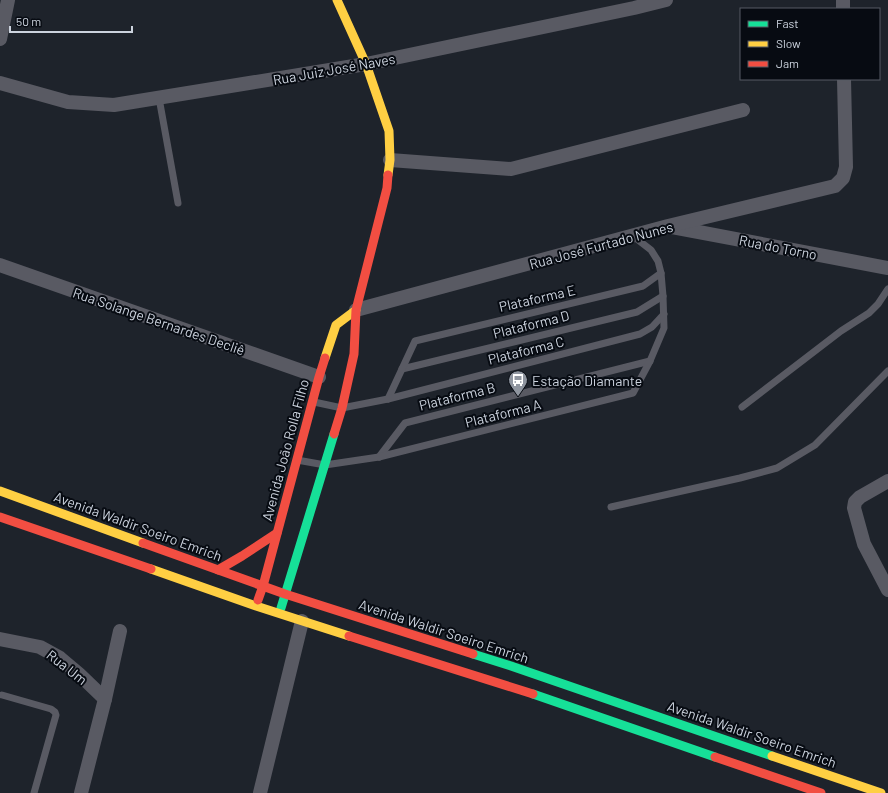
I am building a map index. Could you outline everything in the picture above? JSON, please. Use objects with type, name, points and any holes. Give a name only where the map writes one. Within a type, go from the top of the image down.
[{"type":"main road","points":[[279,613],[342,408],[354,354],[356,310],[387,188],[390,160],[389,130],[366,64],[337,0]]},
{"type":"main road","name":"Avenida João Rolla Filho","points":[[256,606],[263,586],[319,377],[336,325],[356,310]]},
{"type":"main road","name":"Avenida Waldir Soeiro Emrich","points":[[0,491],[285,594],[518,669],[881,793]]},
{"type":"main road","points":[[0,517],[256,606],[506,685],[821,793]]},
{"type":"main road","points":[[218,570],[277,533]]},
{"type":"street","points":[[0,39],[8,0]]},
{"type":"street","name":"Rua Juiz José Naves","points":[[0,83],[68,102],[114,105],[366,64],[666,0]]},
{"type":"street","name":"Rua José Furtado Nunes","points":[[356,310],[668,226],[835,186],[843,178],[846,167],[844,80]]},
{"type":"street","points":[[390,160],[511,169],[743,110]]},
{"type":"street","name":"Rua do Torno","points":[[668,226],[888,268]]},
{"type":"street","name":"Rua Solange Bernardes Decliê","points":[[0,265],[319,377]]},
{"type":"street","points":[[888,481],[860,497],[855,502],[854,508],[864,544],[888,590]]},
{"type":"street","points":[[260,793],[302,621]]},
{"type":"street","points":[[81,793],[105,699],[120,631]]},
{"type":"street","name":"Rua Um","points":[[0,639],[40,647],[60,658],[105,699]]},
{"type":"lane","points":[[159,98],[178,203]]},
{"type":"lane","points":[[632,236],[651,250],[658,261],[661,273],[664,328],[650,362]]},
{"type":"lane","name":"Plataforma E","points":[[402,369],[415,341],[643,286],[661,273]]},
{"type":"lane","points":[[742,407],[841,331],[869,313],[878,304],[888,289]]},
{"type":"lane","name":"Plataforma D","points":[[402,369],[637,312],[663,296]]},
{"type":"lane","name":"Plataforma C","points":[[342,408],[388,399],[640,334],[652,327],[664,314]]},
{"type":"lane","name":"Plataforma A","points":[[297,460],[325,465],[379,457],[633,393],[650,362]]},
{"type":"lane","name":"Plataforma B","points":[[379,457],[405,423],[650,362]]},
{"type":"lane","points":[[388,399],[402,369]]},
{"type":"lane","points":[[611,507],[732,480],[777,468],[815,445],[888,371]]},
{"type":"lane","points":[[313,402],[342,408]]},
{"type":"lane","points":[[2,695],[51,709],[56,715],[34,793]]},
{"type":"traffic: fast","points":[[281,608],[334,434]]},
{"type":"traffic: fast","points":[[473,654],[772,756]]},
{"type":"traffic: fast","points":[[533,694],[715,757]]},
{"type":"traffic: slow","points":[[337,0],[366,64],[389,131],[390,160],[388,175]]},
{"type":"traffic: slow","points":[[325,358],[336,325],[356,310]]},
{"type":"traffic: slow","points":[[0,491],[143,543]]},
{"type":"traffic: slow","points":[[151,569],[256,606],[349,636]]},
{"type":"traffic: slow","points":[[772,756],[881,793]]},
{"type":"traffic: jam","points":[[334,434],[342,408],[354,354],[356,310],[387,188],[388,175]]},
{"type":"traffic: jam","points":[[258,600],[325,358]]},
{"type":"traffic: jam","points":[[0,517],[151,569]]},
{"type":"traffic: jam","points":[[218,570],[277,533]]},
{"type":"traffic: jam","points":[[143,543],[285,594],[473,654]]},
{"type":"traffic: jam","points":[[349,636],[533,694]]},
{"type":"traffic: jam","points":[[715,757],[821,793]]},
{"type":"place","name":"Estação Diamante","points":[[518,397]]}]
